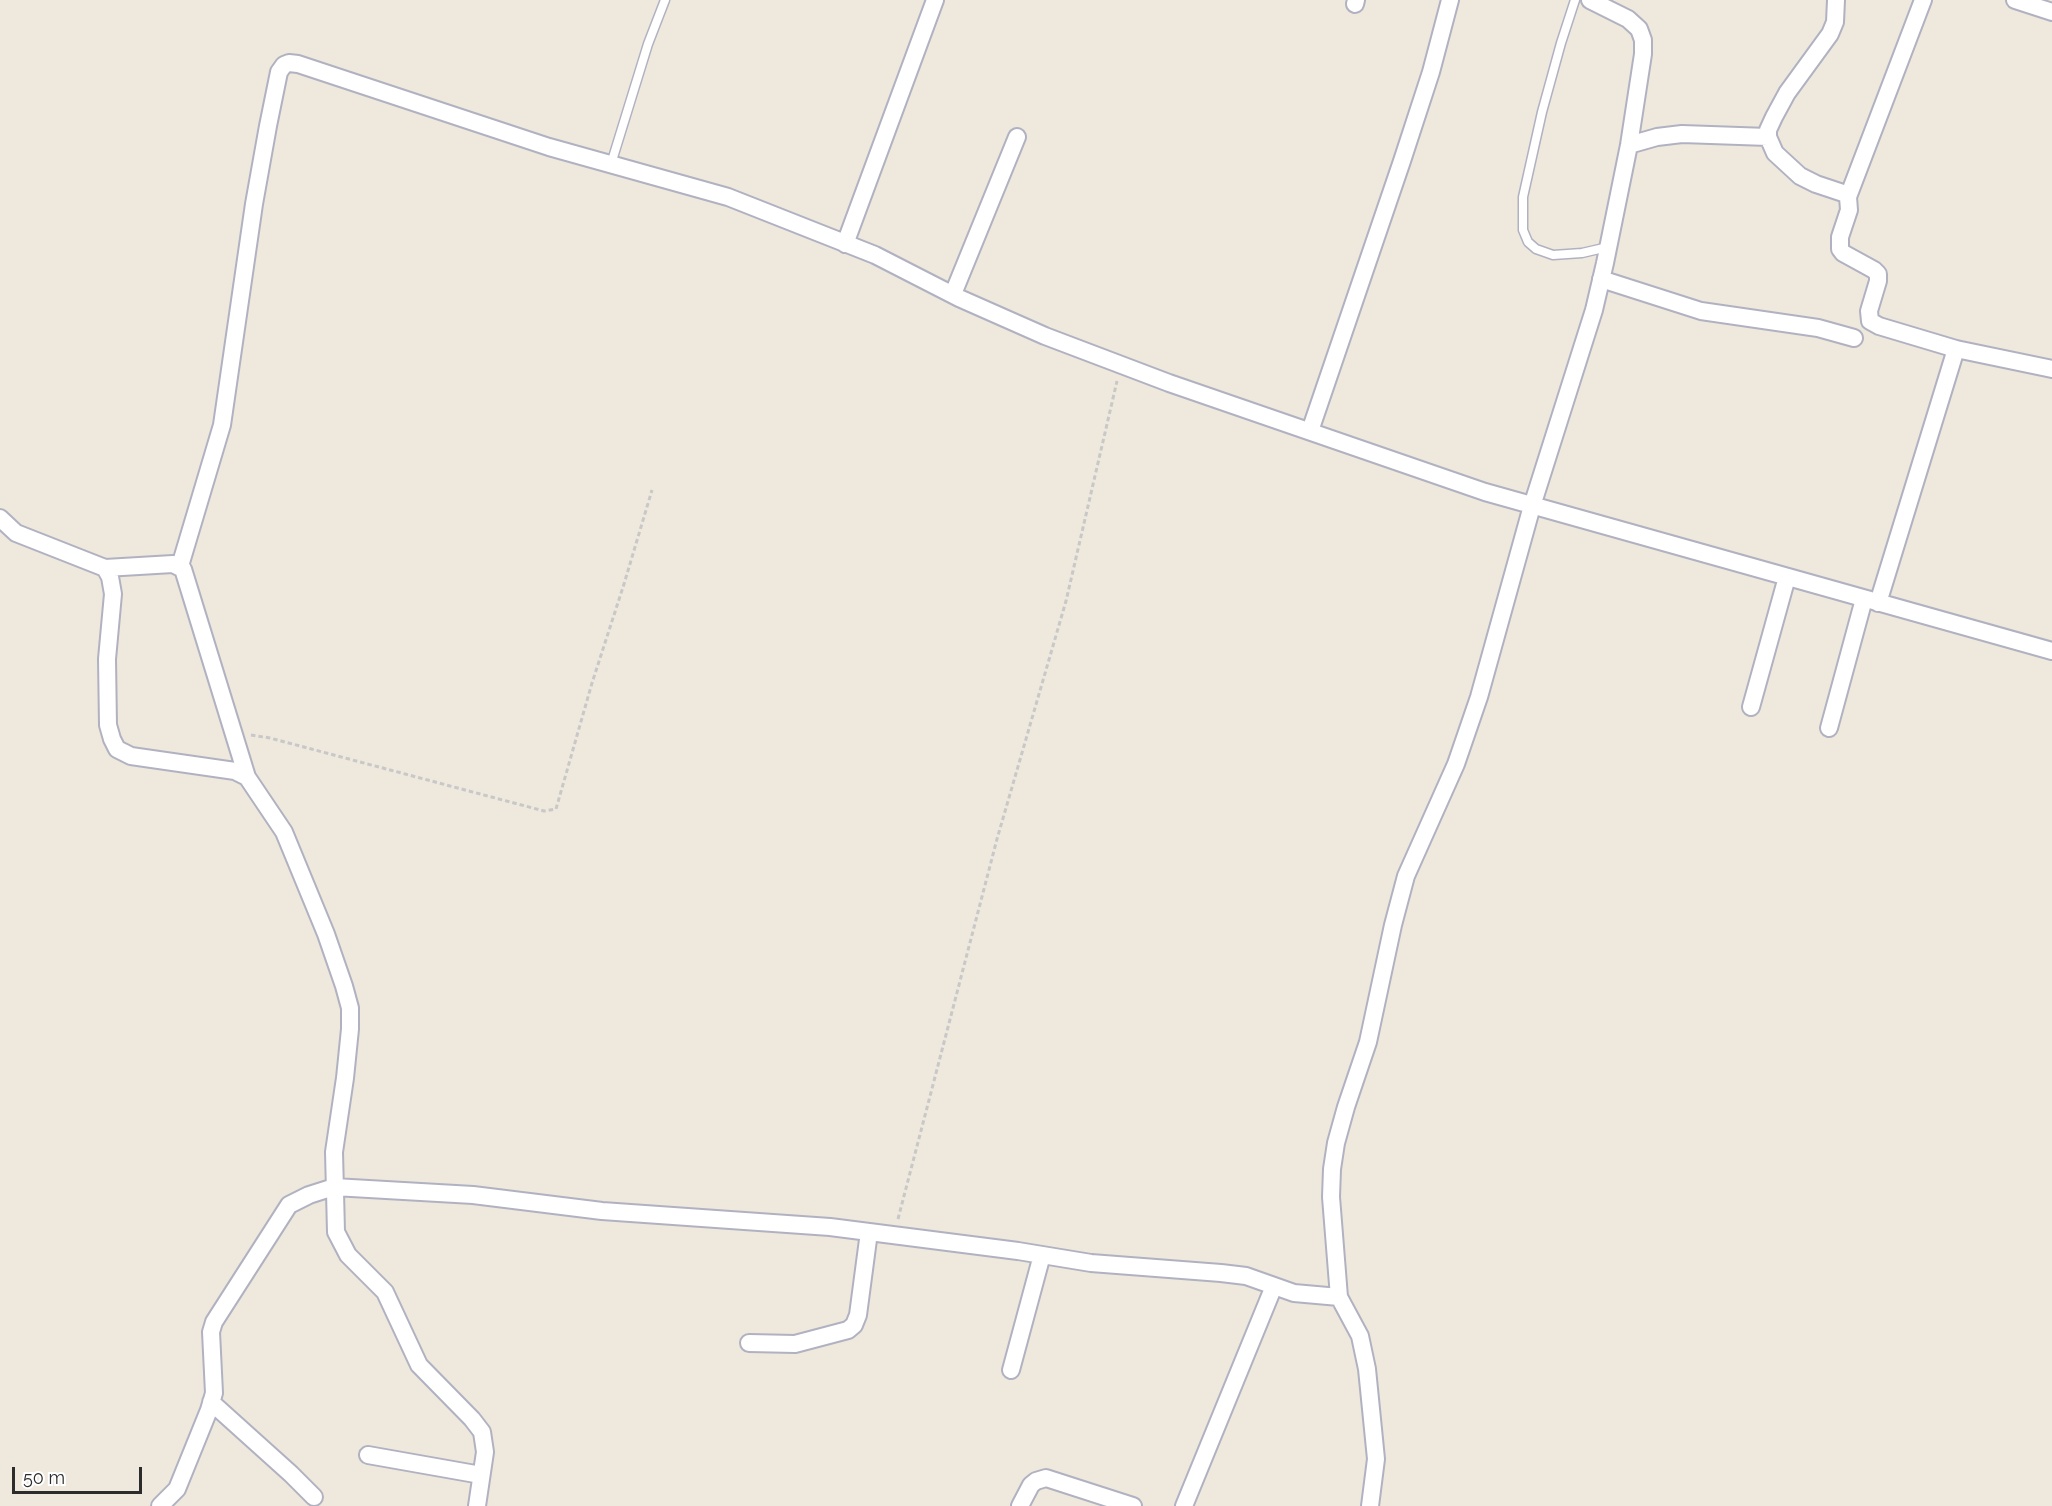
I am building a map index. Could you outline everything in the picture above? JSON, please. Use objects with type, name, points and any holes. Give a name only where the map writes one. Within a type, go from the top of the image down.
[{"type":"street","points":[[845,243],[935,0]]},
{"type":"street","points":[[1310,431],[1420,105],[1450,0]]},
{"type":"street","points":[[1370,1506],[1376,1459],[1367,1369],[1360,1336],[1339,1297],[1331,1197],[1332,1168],[1336,1143],[1368,1042],[1406,876],[1456,764],[1479,697],[1532,506],[1601,279],[1629,145],[1643,54],[1643,40],[1639,29],[1628,20],[1590,0]]},
{"type":"street","points":[[1836,0],[1835,22],[1830,34],[1787,93],[1768,130],[1768,137],[1774,153],[1800,176],[1846,194],[1848,197]]},
{"type":"street","points":[[1923,0],[1848,197],[1849,210],[1840,237],[1840,249],[1878,274],[1869,311],[1870,321],[1879,326],[1956,349],[2052,369]]},
{"type":"street","points":[[2015,0],[2052,12]]},
{"type":"street","points":[[180,566],[222,425],[254,204],[279,72],[284,65],[289,63],[298,64],[549,147],[728,197],[875,255],[1045,336],[1121,365],[1485,492],[2052,651]]},
{"type":"street","points":[[1629,145],[1682,134],[1768,137]]},
{"type":"street","points":[[953,294],[1017,137]]},
{"type":"street","points":[[1601,279],[1701,311],[1818,328],[1854,338]]},
{"type":"street","points":[[1829,728],[1956,349]]},
{"type":"street","points":[[0,518],[16,533],[105,568],[173,564],[180,566],[187,577],[247,777],[284,832],[326,934],[350,1008],[345,1078],[334,1152],[336,1232],[348,1255],[385,1293],[419,1365],[482,1432],[485,1452],[477,1506]]},
{"type":"street","points":[[105,568],[110,577],[113,594],[107,659],[108,725],[117,749],[131,756],[235,771],[247,777]]},
{"type":"street","points":[[1750,707],[1786,578]]},
{"type":"street","points":[[160,1506],[181,1482],[212,1402],[214,1322],[289,1205],[309,1195],[334,1187],[473,1195],[602,1211],[830,1227],[1091,1263],[1245,1276],[1294,1293],[1339,1297]]},
{"type":"street","points":[[749,1343],[795,1344],[848,1330],[854,1325],[858,1315],[869,1232]]},
{"type":"street","points":[[1011,1370],[1042,1255]]},
{"type":"street","points":[[1184,1506],[1274,1286]]},
{"type":"street","points":[[212,1402],[314,1497]]},
{"type":"street","points":[[368,1455],[481,1475]]},
{"type":"street","points":[[1020,1506],[1031,1485],[1036,1480],[1046,1478],[1133,1506]]},
{"type":"lane","points":[[611,164],[648,44],[665,0]]},
{"type":"lane","points":[[1575,0],[1542,112],[1523,197],[1523,230],[1528,242],[1536,249],[1553,255],[1582,253],[1608,247]]},
{"type":"path","points":[[894,1236],[997,839],[1066,601],[1121,365]]},
{"type":"path","points":[[234,734],[270,738],[544,811],[556,809],[652,490]]}]
